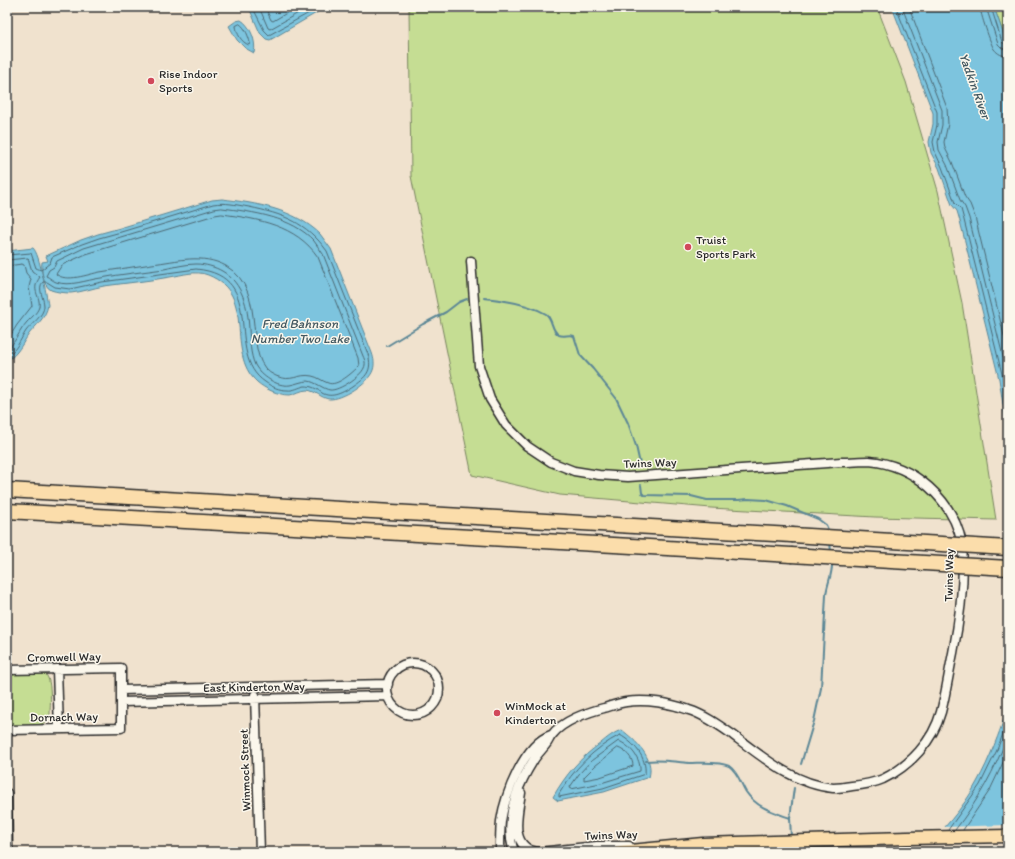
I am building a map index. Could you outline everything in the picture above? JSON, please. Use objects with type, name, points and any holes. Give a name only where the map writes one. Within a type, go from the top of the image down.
[{"type":"highway","points":[[7,490],[1008,548]]},
{"type":"highway","points":[[7,511],[1008,568]]},
{"type":"main road","points":[[620,852],[669,846],[703,844],[1008,836]]},
{"type":"street","name":"Twins Way","points":[[471,261],[479,366],[490,399],[506,425],[527,446],[551,462],[574,471],[599,475],[628,477],[842,462],[869,461],[890,465],[906,471],[926,483],[944,503],[958,528],[962,546],[963,583],[961,606],[941,713],[932,733],[921,750],[902,769],[881,780],[859,786],[834,788],[813,784],[781,768],[719,726],[691,710],[662,702],[626,701],[590,711],[562,726],[551,735],[544,738],[534,748],[521,764],[504,807],[501,822],[500,852]]},
{"type":"street","points":[[406,664],[415,664],[424,666],[432,672],[437,679],[439,688],[437,698],[433,706],[426,712],[417,715],[399,711],[392,705],[388,696],[388,684],[391,675],[398,668],[406,664]]},
{"type":"street","name":"Cromwell Way","points":[[7,670],[121,668],[121,690]]},
{"type":"street","points":[[57,669],[59,729]]},
{"type":"street","name":"East Kinderton Way","points":[[121,690],[388,684]]},
{"type":"street","name":"Winmock Street","points":[[254,687],[260,852]]},
{"type":"street","points":[[121,690],[121,702]]},
{"type":"street","name":"East Kinderton Way","points":[[121,702],[388,696]]},
{"type":"street","name":"Dornach Way","points":[[7,730],[121,728],[121,702]]},
{"type":"street","name":"Twins Way","points":[[514,852],[511,840],[511,817],[514,799],[531,764],[548,743],[551,735]]},
{"type":"street","name":"Twins Way","points":[[522,783],[517,829],[520,842],[529,850],[539,852],[597,846],[669,846]]},
{"type":"street","points":[[7,793],[8,852]]},
{"type":"green space","name":"Truist Sports Park","points":[[409,7],[877,7],[906,82],[938,191],[962,303],[996,520],[875,517],[711,508],[560,495],[472,475],[411,176]]},
{"type":"green space","points":[[994,7],[1008,7],[1008,47]]},
{"type":"green space","points":[[7,672],[41,672],[47,676],[50,686],[50,714],[44,723],[33,726],[7,726]]},
{"type":"water","points":[[250,7],[318,7],[318,12],[270,40],[266,39],[260,33]]},
{"type":"water","name":"Yadkin River","points":[[892,7],[994,7],[1008,47],[1008,436],[999,379],[960,221],[957,211],[952,205],[939,168],[931,153],[929,142],[933,124],[933,113]]},
{"type":"water","points":[[241,20],[250,30],[254,39],[254,53],[245,48],[237,40],[229,26],[236,21]]},
{"type":"water","name":"Fred Bahnson Number Two Lake","points":[[222,199],[261,205],[287,213],[310,225],[320,234],[331,249],[374,359],[373,370],[361,385],[348,394],[334,399],[329,399],[307,390],[290,395],[281,394],[260,385],[247,370],[242,355],[237,310],[232,296],[223,284],[208,275],[189,273],[154,280],[104,286],[71,293],[53,291],[46,285],[42,273],[42,262],[48,261],[46,256],[98,234],[212,200]]},
{"type":"water","points":[[33,248],[36,252],[40,266],[48,305],[47,310],[43,318],[29,334],[17,352],[7,361],[7,251]]},
{"type":"water","points":[[1008,708],[1008,852],[921,852],[952,819],[971,792],[990,755]]},
{"type":"water","points":[[622,730],[638,744],[647,756],[650,770],[649,777],[604,792],[558,801],[553,797],[568,774],[580,761],[608,737]]},
{"type":"pier","points":[[1008,825],[1008,847],[921,849],[943,827]]},
{"type":"waterway","points":[[484,298],[516,303],[532,308],[548,316],[556,333],[561,336],[574,336],[580,355],[616,398],[628,423],[636,446],[640,464]]},
{"type":"waterway","points":[[387,346],[446,312],[459,302],[467,299]]},
{"type":"waterway","points":[[641,485],[642,493],[644,495],[691,496],[707,500],[766,500],[787,506],[818,519],[826,525],[829,532]]},
{"type":"waterway","points":[[830,542],[831,552]]},
{"type":"waterway","points":[[801,764],[814,721],[821,688],[826,595],[832,570],[832,562]]},
{"type":"waterway","points":[[646,761],[657,760],[725,764],[729,766],[737,775],[746,792],[755,802],[766,809],[790,818]]},
{"type":"waterway","points":[[791,837],[790,818],[794,788]]},
{"type":"waterway","points":[[790,845],[790,852]]},
{"type":"place","name":"Rise Indoor Sports","points":[[151,81]]},
{"type":"place","name":"Truist Sports Park","points":[[688,247]]},
{"type":"place","name":"WinMock at Kinderton","points":[[497,713]]}]
